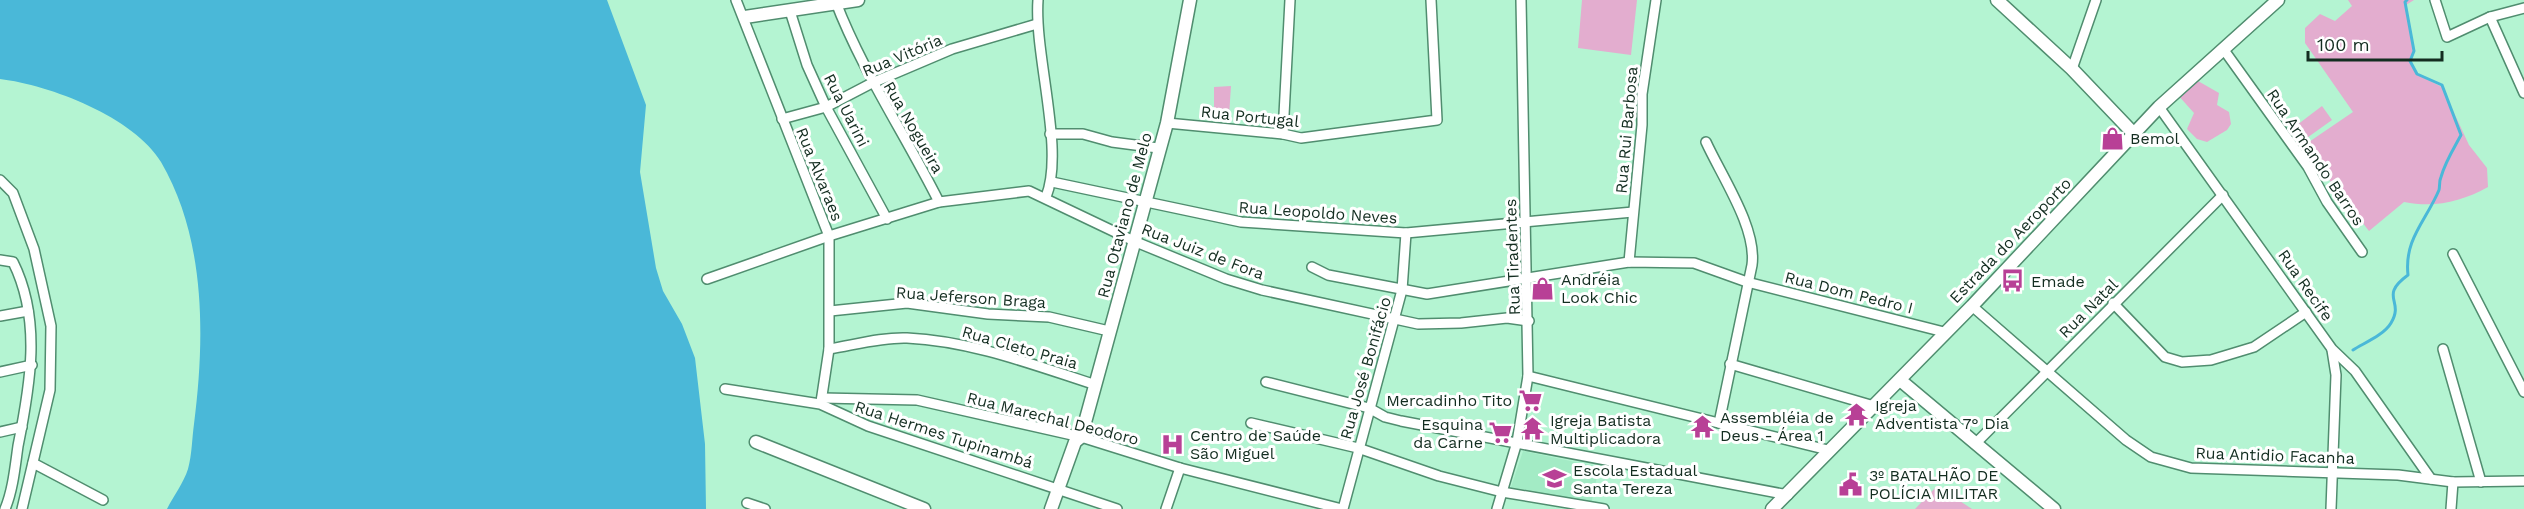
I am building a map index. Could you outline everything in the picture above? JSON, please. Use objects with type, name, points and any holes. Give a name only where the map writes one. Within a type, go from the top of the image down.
[{"type":"street","name":"Rua Alvaraes","points":[[736,0],[745,17],[782,119],[829,236],[830,310],[828,349],[821,401]]},
{"type":"street","points":[[745,17],[790,11],[835,1],[858,0]]},
{"type":"street","points":[[1038,0],[1037,24],[1050,134],[1052,182],[1046,197]]},
{"type":"street","name":"Rua Otaviano de Melo","points":[[1051,509],[1075,442],[1081,437],[1109,331],[1136,242],[1158,148],[1167,123],[1190,0]]},
{"type":"street","points":[[1283,134],[1290,0]]},
{"type":"street","name":"Rua Portugal","points":[[1167,123],[1283,134],[1301,138],[1437,120],[1431,0]]},
{"type":"street","name":"Rua Tiradentes","points":[[1497,509],[1517,442],[1528,376],[1529,321],[1521,0]]},
{"type":"street","name":"Rua Rui Barbosa","points":[[1629,262],[1642,124],[1642,94],[1656,0]]},
{"type":"street","points":[[1997,0],[2072,69],[2133,134]]},
{"type":"street","points":[[2072,69],[2096,0]]},
{"type":"street","name":"Estrada do Aeroporto","points":[[1772,509],[1972,306],[2159,107],[2278,0]]},
{"type":"street","points":[[2434,0],[2447,37],[2490,17],[2524,8]]},
{"type":"street","name":"Rua Nogueira","points":[[835,1],[872,83],[916,156],[939,202]]},
{"type":"street","name":"Rua Uarini","points":[[790,11],[807,65],[826,107],[887,219]]},
{"type":"street","points":[[2490,17],[2524,93]]},
{"type":"street","name":"Rua Vitória","points":[[782,119],[826,107],[872,83],[952,50],[1037,24]]},
{"type":"street","name":"Rua Armando Barros","points":[[2224,50],[2308,167],[2327,202],[2362,252]]},
{"type":"street","name":"Rua Recife","points":[[2159,107],[2332,349],[2355,371],[2431,479]]},
{"type":"street","points":[[1050,134],[1083,134],[1113,142],[1158,148]]},
{"type":"street","points":[[1706,142],[1751,239],[1753,255],[1719,423]]},
{"type":"street","points":[[0,180],[13,193],[34,249],[51,327],[50,390],[22,509]]},
{"type":"street","name":"Rua Leopoldo Neves","points":[[1052,182],[1147,200],[1241,222],[1406,234],[1633,212]]},
{"type":"street","name":"Rua Juiz de Fora","points":[[707,279],[829,236],[939,202],[1029,191],[1046,197],[1136,242],[1226,279],[1262,290],[1419,324],[1461,323],[1508,318],[1529,321]]},
{"type":"street","name":"Rua Natal","points":[[1975,444],[2223,195]]},
{"type":"street","name":"Rua José Bonifácio","points":[[1343,509],[1402,290],[1406,234]]},
{"type":"street","points":[[2453,254],[2524,392]]},
{"type":"street","points":[[0,260],[13,262],[28,311],[32,365],[11,486],[4,509]]},
{"type":"street","name":"Rua Dom Pedro I","points":[[1312,267],[1328,275],[1427,294],[1629,262],[1694,263],[1747,282],[1944,333]]},
{"type":"street","name":"Rua Jeferson Braga","points":[[830,310],[907,303],[988,314],[1049,317],[1109,331]]},
{"type":"street","points":[[2113,303],[2165,357],[2182,362],[2211,360],[2253,347],[2306,312]]},
{"type":"street","name":"Rua Antidio Facanha","points":[[1972,306],[2126,440],[2151,457],[2191,468],[2331,472],[2453,482],[2524,481]]},
{"type":"street","points":[[0,316],[28,311]]},
{"type":"street","name":"Rua Cleto Praia","points":[[828,349],[905,338],[947,343],[988,351],[1096,385]]},
{"type":"street","points":[[2331,509],[2336,375],[2332,349]]},
{"type":"street","points":[[2443,349],[2481,482]]},
{"type":"street","points":[[1730,364],[1874,405]]},
{"type":"street","points":[[0,372],[32,365]]},
{"type":"street","points":[[1528,376],[1828,450]]},
{"type":"street","points":[[1900,380],[2054,509]]},
{"type":"street","points":[[1266,382],[1369,408],[1385,417],[1401,421],[1788,495]]},
{"type":"street","name":"Rua Hermes Tupinambá","points":[[725,388],[821,401],[868,426],[1058,487],[1117,509]]},
{"type":"street","name":"Rua Marechal Deodoro","points":[[821,401],[917,400],[1081,437],[1180,468],[1343,509]]},
{"type":"street","points":[[1251,423],[1358,448],[1439,476],[1502,492],[1604,509]]},
{"type":"street","points":[[0,432],[22,427]]},
{"type":"street","points":[[756,442],[924,509]]},
{"type":"street","points":[[33,463],[103,500]]},
{"type":"street","points":[[1166,509],[1180,468]]},
{"type":"street","points":[[2451,509],[2453,482]]},
{"type":"street","points":[[0,488],[11,486]]},
{"type":"street","points":[[747,503],[765,509]]},
{"type":"shaded area","points":[[1582,0],[1637,0],[1631,55],[1578,48]]},
{"type":"shaded area","points":[[2348,0],[2414,0],[2406,5],[2413,51],[2409,60],[2416,74],[2442,87],[2469,145],[2487,168],[2488,187],[2468,197],[2437,204],[2404,202],[2369,231],[2303,146],[2353,112],[2305,43],[2305,28],[2320,14],[2335,21],[2352,6]]},
{"type":"shaded area","points":[[2198,81],[2219,93],[2217,105],[2229,112],[2231,124],[2227,130],[2207,142],[2197,139],[2187,129],[2194,113],[2177,94]]},
{"type":"shaded area","points":[[1231,86],[1229,116],[1214,114],[1214,87]]},
{"type":"shaded area","points":[[2322,106],[2332,120],[2304,140],[2293,128]]},
{"type":"shaded area","name":"Escola Estadual Santa Tereza","points":[[1523,451],[1599,467],[1591,505],[1510,490]]},
{"type":"shaded area","points":[[1937,486],[1972,509],[1915,509]]},
{"type":"water","points":[[0,0],[607,0],[646,105],[640,172],[656,268],[663,291],[682,324],[695,358],[705,444],[706,509],[167,509],[188,469],[198,391],[200,324],[198,290],[187,223],[176,192],[161,162],[131,131],[89,106],[66,96],[20,82],[0,79]]},
{"type":"waterway","points":[[2353,350],[2379,335],[2391,323],[2395,315],[2393,294],[2399,282],[2408,275],[2409,251],[2413,240],[2434,201],[2445,166],[2461,135],[2442,85],[2417,74],[2410,61],[2414,51],[2405,2],[2407,0]]},
{"type":"place","name":"Bemol","points":[[2112,138]]},
{"type":"place","name":"Emade","points":[[2013,281]]},
{"type":"place","name":"Andréia Look Chic","points":[[1543,288]]},
{"type":"place","name":"Mercadinho Tito","points":[[1530,400]]},
{"type":"place","name":"Igreja Adventista 7° Dia","points":[[1857,414]]},
{"type":"place","name":"Assembléia de Deus - Área 1","points":[[1702,426]]},
{"type":"place","name":"Igreja Batista Multiplicadora","points":[[1532,429]]},
{"type":"place","name":"Esquina da Carne","points":[[1501,433]]},
{"type":"place","name":"Centro de Saúde São Miguel","points":[[1172,444]]},
{"type":"place","name":"Escola Estadual Santa Tereza","points":[[1555,479]]},
{"type":"place","name":"3º BATALHÃO DE POLÍCIA MILITAR","points":[[1851,484]]}]
